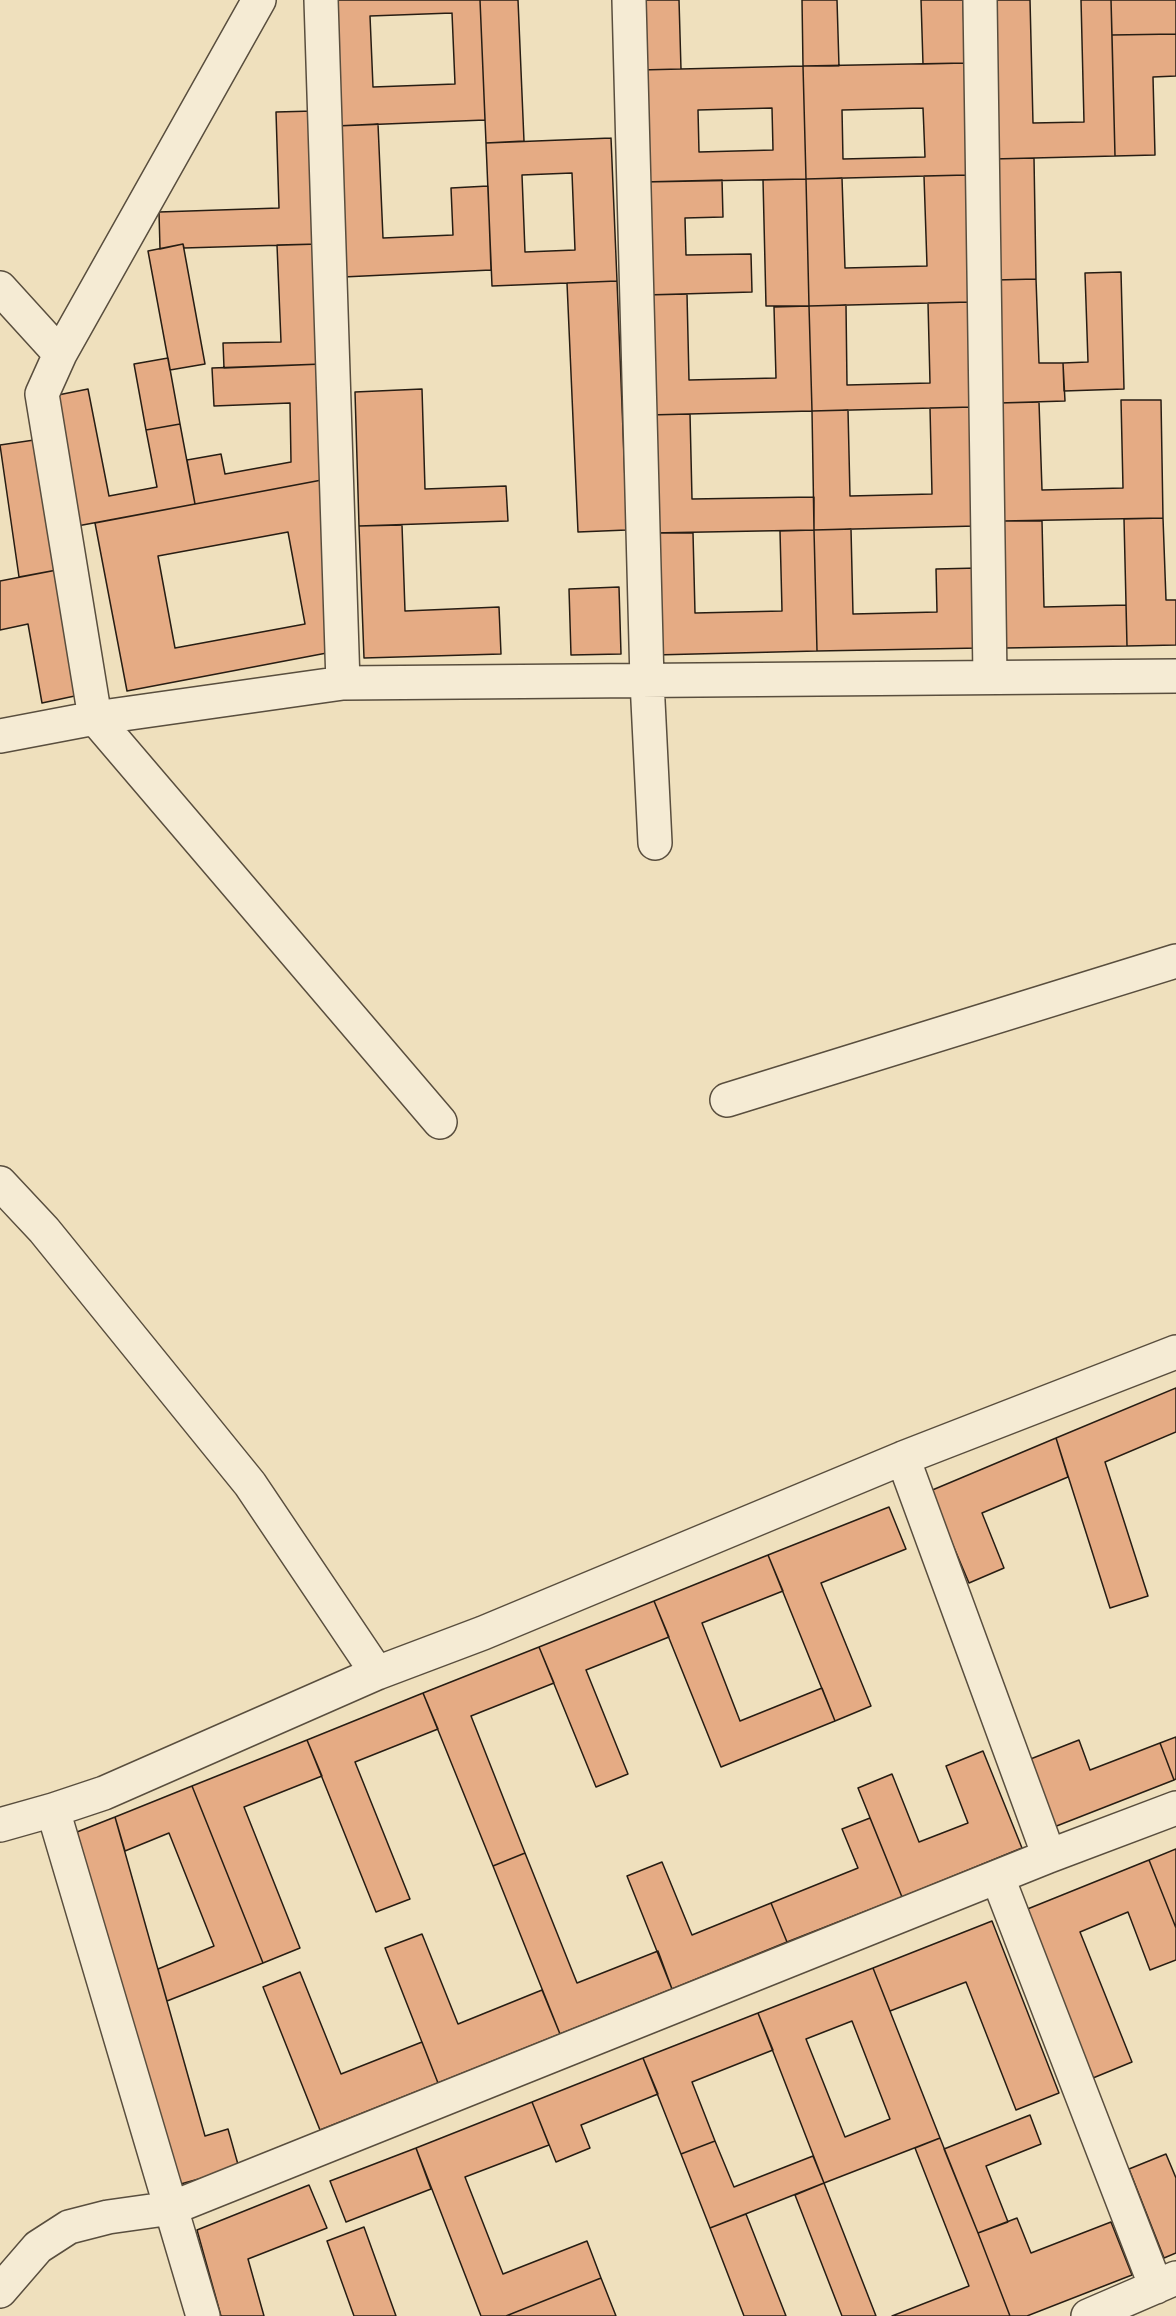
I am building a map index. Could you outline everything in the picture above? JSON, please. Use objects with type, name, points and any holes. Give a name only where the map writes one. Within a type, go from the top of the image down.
[{"type":"street","points":[[259,0],[60,354],[42,394],[95,718],[440,1122]]},
{"type":"street","points":[[321,0],[343,683]]},
{"type":"street","points":[[629,0],[647,681],[656,843]]},
{"type":"street","points":[[980,0],[990,677]]},
{"type":"street","points":[[0,288],[60,354]]},
{"type":"street","points":[[0,736],[95,718],[343,683],[1176,676]]},
{"type":"street","points":[[727,1100],[1176,961]]},
{"type":"street","points":[[0,1183],[44,1230],[249,1484],[377,1673]]},
{"type":"street","points":[[0,1825],[104,1793],[377,1673],[483,1633],[903,1458],[1176,1352]]},
{"type":"street","points":[[903,1458],[1049,1856]]},
{"type":"street","points":[[0,2291],[39,2247],[69,2227],[108,2217],[172,2208],[1049,1856],[1176,1808]]},
{"type":"street","points":[[52,1810],[203,2316]]},
{"type":"street","points":[[998,1878],[1151,2295],[1088,2316]]},
{"type":"building","points":[[331,0],[480,0],[485,120],[336,126]],"holes":[[[452,13],[455,84],[373,87],[370,16]]]},
{"type":"building","points":[[480,0],[518,0],[524,141],[486,143]]},
{"type":"building","points":[[638,0],[679,0],[681,69],[640,70]]},
{"type":"building","points":[[802,0],[837,0],[839,66],[803,66]]},
{"type":"building","points":[[921,0],[963,0],[965,63],[923,64]]},
{"type":"building","points":[[990,0],[1030,0],[1033,123],[1084,122],[1081,0],[1111,0],[1115,156],[993,159]]},
{"type":"building","points":[[1111,0],[1176,0],[1176,34],[1112,35]]},
{"type":"building","points":[[1176,34],[1176,76],[1153,77],[1155,155],[1115,156],[1112,35]]},
{"type":"building","points":[[965,63],[967,175],[806,179],[803,66]],"holes":[[[923,108],[925,157],[843,159],[842,110]]]},
{"type":"building","points":[[803,66],[806,179],[643,182],[640,70]],"holes":[[[772,108],[773,150],[699,152],[698,110]]]},
{"type":"building","points":[[314,111],[319,244],[184,248],[183,244],[160,249],[159,212],[279,208],[276,112]]},
{"type":"building","points":[[378,124],[383,238],[453,235],[451,188],[488,186],[491,270],[343,277],[336,126]]},
{"type":"building","points":[[611,138],[617,281],[492,286],[486,143]],"holes":[[[572,173],[575,250],[525,252],[522,175]]]},
{"type":"building","points":[[1034,158],[1036,279],[996,280],[993,159]]},
{"type":"building","points":[[967,175],[970,302],[809,306],[806,179],[842,178],[845,268],[927,266],[924,176]]},
{"type":"building","points":[[806,179],[809,306],[766,306],[763,180]]},
{"type":"building","points":[[722,180],[723,217],[685,218],[686,255],[751,254],[752,292],[645,295],[643,182]]},
{"type":"building","points":[[183,244],[205,364],[170,370],[148,251]]},
{"type":"building","points":[[319,244],[322,364],[224,368],[223,343],[281,342],[277,245]]},
{"type":"building","points":[[1121,272],[1124,389],[1064,391],[1063,363],[1088,362],[1085,273]]},
{"type":"building","points":[[1036,279],[1039,363],[1063,363],[1065,401],[999,403],[996,280]]},
{"type":"building","points":[[617,281],[627,530],[578,532],[567,283]]},
{"type":"building","points":[[687,294],[689,380],[776,378],[774,307],[809,306],[812,411],[648,415],[645,295]]},
{"type":"building","points":[[970,302],[973,407],[812,411],[809,306],[846,305],[847,385],[930,383],[928,303]]},
{"type":"building","points":[[168,358],[180,424],[146,430],[134,364]]},
{"type":"building","points":[[322,364],[327,479],[195,504],[187,460],[221,454],[225,474],[291,462],[290,403],[214,406],[212,368]]},
{"type":"building","points":[[88,389],[109,496],[157,487],[146,430],[180,424],[195,504],[72,527],[48,397]]},
{"type":"building","points":[[422,389],[425,489],[506,486],[508,521],[359,526],[355,392]]},
{"type":"building","points":[[1121,400],[1161,400],[1163,518],[1002,521],[999,403],[1039,402],[1042,490],[1123,488]]},
{"type":"building","points":[[973,407],[976,526],[814,530],[812,411],[848,410],[850,496],[932,494],[930,408]]},
{"type":"building","points":[[690,414],[692,499],[814,497],[814,530],[651,533],[648,415]]},
{"type":"building","points":[[41,439],[62,569],[19,577],[0,445]]},
{"type":"building","points":[[327,479],[332,652],[127,691],[95,523]],"holes":[[[288,532],[305,624],[175,648],[158,556]]]},
{"type":"building","points":[[1163,518],[1166,600],[1176,600],[1176,645],[1127,646],[1124,519]]},
{"type":"building","points":[[1002,521],[1042,521],[1044,607],[1126,605],[1127,646],[1005,648]]},
{"type":"building","points":[[402,525],[405,611],[499,607],[501,654],[364,658],[359,526]]},
{"type":"building","points":[[851,529],[853,614],[937,612],[936,569],[978,568],[980,648],[817,651],[814,530]]},
{"type":"building","points":[[814,530],[817,651],[654,655],[651,533],[693,533],[695,613],[782,611],[780,531]]},
{"type":"building","points":[[62,569],[84,694],[42,703],[28,624],[0,630],[0,581]]},
{"type":"building","points":[[619,587],[621,654],[571,655],[569,589]]},
{"type":"building","points":[[1176,1388],[1176,1432],[1105,1462],[1148,1596],[1110,1608],[1056,1438]]},
{"type":"building","points":[[1056,1438],[1068,1477],[982,1513],[1004,1568],[969,1583],[930,1491]]},
{"type":"building","points":[[889,1507],[906,1549],[821,1583],[871,1706],[835,1721],[768,1555]]},
{"type":"building","points":[[768,1555],[783,1591],[702,1623],[740,1721],[822,1688],[835,1721],[721,1767],[654,1601]]},
{"type":"building","points":[[654,1601],[669,1637],[586,1670],[628,1774],[596,1787],[539,1647]]},
{"type":"building","points":[[539,1647],[554,1683],[471,1716],[525,1853],[493,1866],[423,1693]]},
{"type":"building","points":[[423,1693],[438,1729],[355,1762],[410,1899],[376,1912],[307,1740]]},
{"type":"building","points":[[1176,1737],[1176,1779],[1174,1780],[1160,1743]]},
{"type":"building","points":[[307,1740],[322,1776],[244,1807],[300,1948],[263,1963],[192,1786]]},
{"type":"building","points":[[1079,1740],[1090,1770],[1160,1743],[1174,1780],[1054,1827],[1028,1760]]},
{"type":"building","points":[[983,1751],[1022,1848],[902,1897],[858,1788],[892,1774],[919,1842],[968,1823],[946,1766]]},
{"type":"building","points":[[192,1786],[263,1963],[167,2001],[158,1969],[214,1946],[169,1833],[125,1851],[115,1817]]},
{"type":"building","points":[[115,1817],[205,2136],[228,2129],[239,2168],[177,2185],[77,1832]]},
{"type":"building","points":[[870,1818],[902,1897],[787,1942],[771,1903],[858,1868],[842,1829]]},
{"type":"building","points":[[1176,1849],[1176,1928],[1149,1860]]},
{"type":"building","points":[[525,1853],[577,1983],[658,1951],[672,1989],[560,2034],[493,1866]]},
{"type":"building","points":[[1149,1860],[1176,1928],[1176,1960],[1150,1970],[1128,1912],[1080,1932],[1132,2062],[1093,2078],[1025,1910]]},
{"type":"building","points":[[662,1862],[692,1935],[771,1903],[787,1942],[672,1989],[627,1876]]},
{"type":"building","points":[[992,1921],[1059,2093],[1016,2110],[966,1982],[890,2011],[873,1968]]},
{"type":"building","points":[[422,1934],[458,2024],[542,1990],[560,2034],[438,2083],[385,1948]]},
{"type":"building","points":[[873,1968],[940,2138],[824,2183],[758,2013]],"holes":[[[852,2021],[890,2119],[845,2137],[806,2039]]]},
{"type":"building","points":[[300,1972],[341,2074],[422,2042],[438,2083],[320,2130],[263,1987]]},
{"type":"building","points":[[758,2013],[773,2050],[692,2082],[715,2141],[681,2154],[643,2058]]},
{"type":"building","points":[[643,2058],[658,2094],[581,2125],[590,2148],[556,2162],[532,2102]]},
{"type":"building","points":[[532,2102],[549,2145],[465,2177],[503,2274],[587,2241],[601,2278],[506,2316],[481,2316],[416,2148]]},
{"type":"building","points":[[1030,2115],[1041,2144],[986,2166],[1008,2222],[978,2233],[944,2149]]},
{"type":"building","points":[[940,2138],[1010,2316],[892,2316],[969,2286],[915,2148]]},
{"type":"building","points":[[715,2141],[734,2187],[813,2156],[824,2183],[710,2228],[681,2154]]},
{"type":"building","points":[[416,2148],[431,2189],[346,2222],[330,2181]]},
{"type":"building","points":[[1166,2154],[1176,2178],[1176,2253],[1164,2258],[1129,2169]]},
{"type":"building","points":[[824,2183],[876,2316],[842,2316],[795,2195]]},
{"type":"building","points":[[309,2185],[327,2228],[248,2259],[264,2316],[221,2316],[197,2230]]},
{"type":"building","points":[[746,2214],[786,2316],[744,2316],[710,2228]]},
{"type":"building","points":[[1017,2218],[1031,2253],[1111,2222],[1132,2275],[1027,2316],[1010,2316],[978,2233]]},
{"type":"building","points":[[364,2227],[396,2316],[354,2316],[327,2241]]},
{"type":"building","points":[[601,2278],[616,2316],[506,2316]]}]
